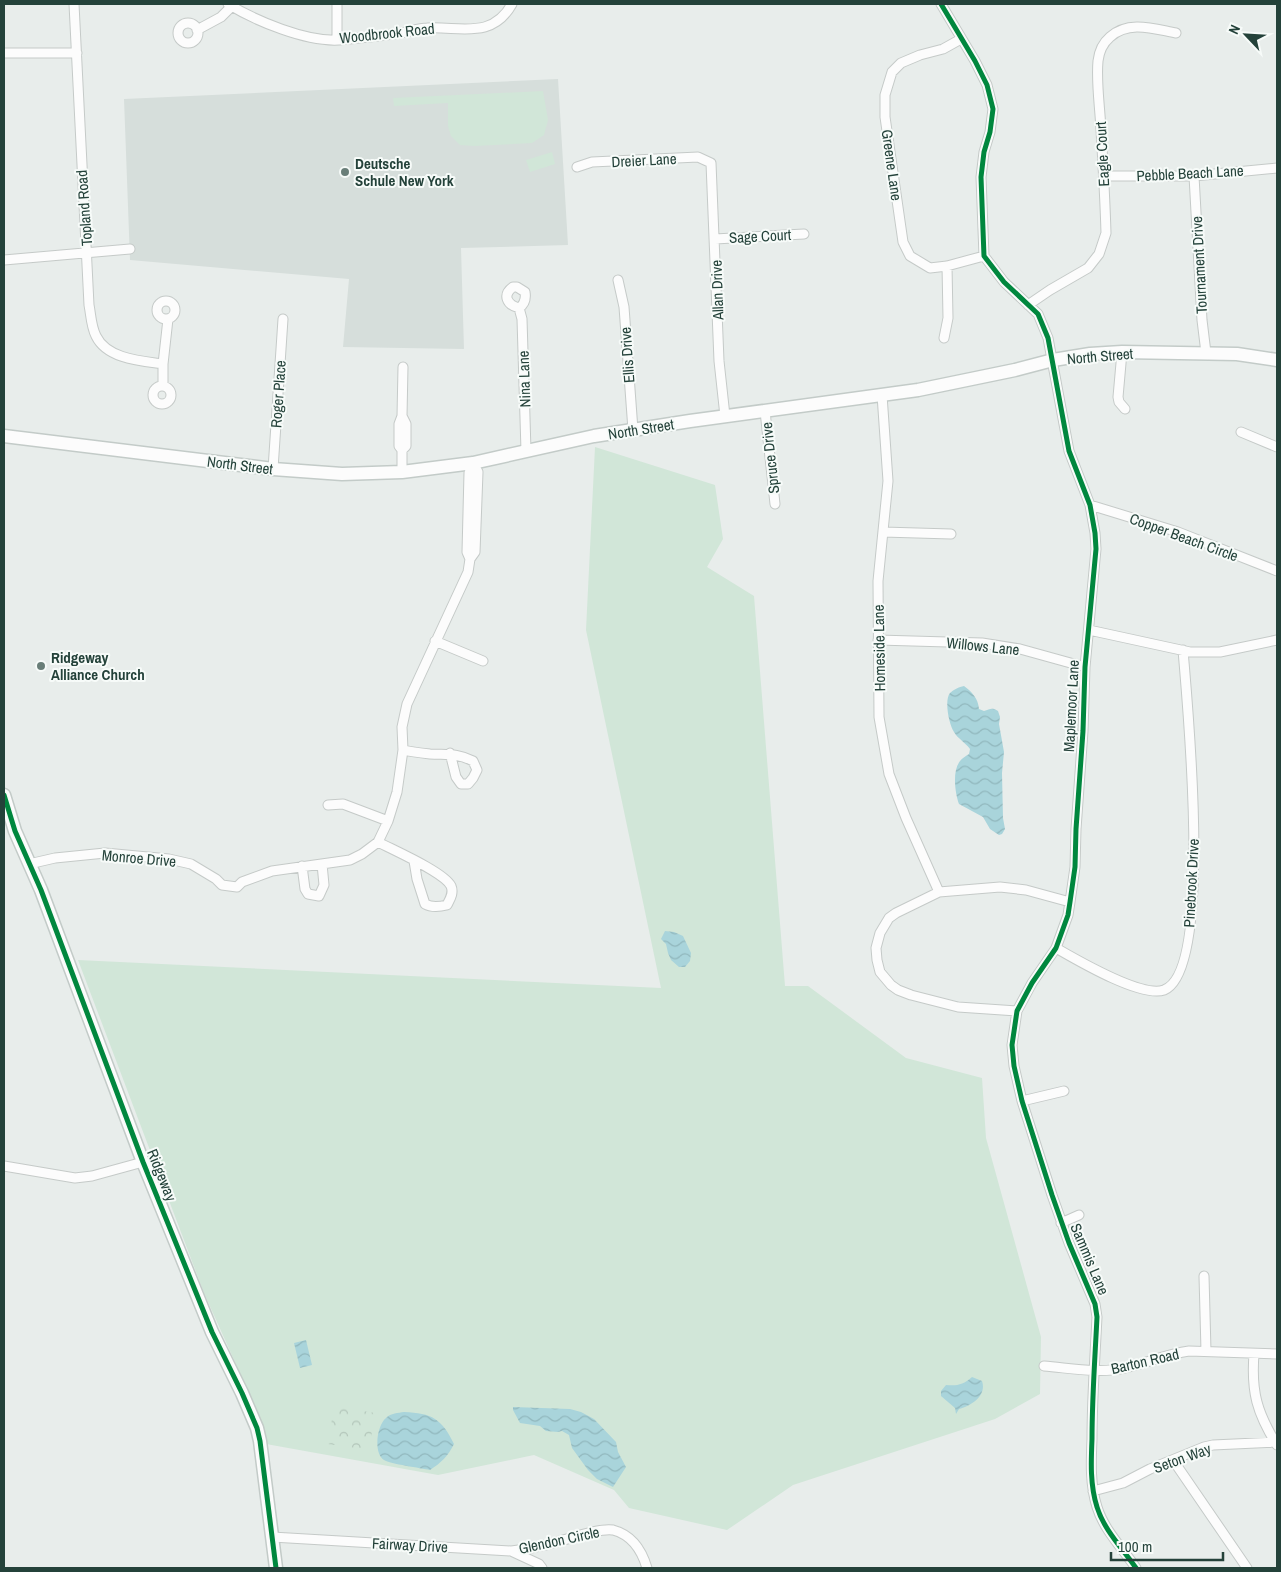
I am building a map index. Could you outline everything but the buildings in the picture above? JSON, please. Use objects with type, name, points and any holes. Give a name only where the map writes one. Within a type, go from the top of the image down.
[{"type":"main road","name":"North Street","points":[[4,436],[272,469],[342,474],[402,472],[473,463],[594,436],[937,386],[1053,360],[1090,354],[1122,352],[1206,353],[1237,354],[1277,360]]},
{"type":"main road","name":"Ridgeway","points":[[4,796],[12,822],[30,864],[143,1162],[212,1332],[242,1392],[257,1428],[276,1568]]},
{"type":"street","name":"Topland Road","points":[[74,4],[89,305],[93,329],[100,342],[114,352],[130,359],[163,364]]},
{"type":"street","points":[[337,40],[338,4]]},
{"type":"street","name":"Woodbrook Road","points":[[230,5],[291,32],[337,40],[400,33],[424,28],[445,27],[464,30],[486,27],[499,21],[512,4]]},
{"type":"street","points":[[941,4],[987,85],[993,109],[981,177],[984,256]]},
{"type":"street","points":[[197,30],[221,17],[230,5]]},
{"type":"street","name":"Eagle Court","points":[[1028,305],[1088,268],[1099,254],[1106,233],[1098,60],[1103,45],[1111,36],[1132,27],[1176,33]]},
{"type":"street","name":"Greene Lane","points":[[962,39],[943,49],[901,63],[892,72],[885,95],[885,117],[903,242],[910,256],[930,268],[947,266],[984,256]]},
{"type":"street","points":[[4,53],[77,53]]},
{"type":"street","name":"Dreier Lane","points":[[577,167],[592,162],[698,157],[711,163]]},
{"type":"street","name":"Allan Drive","points":[[711,163],[720,361],[725,416]]},
{"type":"street","name":"Pebble Beach Lane","points":[[1104,176],[1194,176],[1277,168]]},
{"type":"street","name":"Tournament Drive","points":[[1194,176],[1202,320],[1206,353]]},
{"type":"street","name":"Sage Court","points":[[715,239],[804,234]]},
{"type":"street","points":[[4,254],[4,260],[130,249]]},
{"type":"street","name":"Maplemoor Lane","points":[[984,256],[1004,282],[1038,314],[1048,338],[1069,451],[1090,505],[1096,549],[1085,667],[1083,731],[1076,829],[1076,867],[1068,915],[1056,948],[1032,983],[1017,1011],[1012,1044]]},
{"type":"street","points":[[944,338],[948,318],[947,266]]},
{"type":"street","name":"Ellis Drive","points":[[618,280],[624,307],[632,430]]},
{"type":"street","name":"Nina Lane","points":[[519,308],[522,319],[526,451]]},
{"type":"street","name":"Roger Place","points":[[272,469],[283,319]]},
{"type":"street","points":[[163,386],[163,364],[168,320]]},
{"type":"street","points":[[1122,352],[1118,397],[1119,402],[1125,408]]},
{"type":"street","points":[[402,472],[402,450],[406,446],[406,424],[402,416],[403,367]]},
{"type":"street","name":"Homeside Lane","points":[[882,395],[888,481],[878,581],[879,717],[889,774],[906,818],[939,892]]},
{"type":"street","name":"Spruce Drive","points":[[765,411],[775,504]]},
{"type":"street","points":[[1241,432],[1277,447]]},
{"type":"street","points":[[322,864],[324,886],[319,896],[308,894],[305,889],[302,866],[350,860],[362,854],[378,842],[388,821],[397,792],[402,750],[402,728],[406,704],[468,572],[470,559],[475,552],[478,472],[473,463]]},
{"type":"street","name":"Copper Beach Circle","points":[[1090,505],[1178,532],[1277,571]]},
{"type":"street","points":[[883,532],[951,534]]},
{"type":"street","points":[[1089,630],[1183,650],[1220,652],[1277,640]]},
{"type":"street","name":"Willows Lane","points":[[878,640],[982,643],[1020,649],[1085,667]]},
{"type":"street","points":[[435,641],[483,661]]},
{"type":"street","name":"Pinebrook Drive","points":[[1056,948],[1110,978],[1153,991],[1161,991],[1168,988],[1174,983],[1179,973],[1190,932],[1193,903],[1194,816],[1183,650]]},
{"type":"street","points":[[402,750],[450,754]]},
{"type":"street","points":[[328,805],[343,804],[388,821]]},
{"type":"street","points":[[378,842],[414,861],[446,879],[452,888],[451,897],[447,905],[430,907],[425,904],[417,880],[414,861]]},
{"type":"street","name":"Monroe Drive","points":[[30,864],[55,858],[105,853],[169,859],[191,864],[216,879],[242,882],[272,871],[302,866]]},
{"type":"street","points":[[1017,1011],[958,1007],[910,995],[891,985],[880,972],[877,960],[876,948],[880,933],[896,913],[939,892],[1000,887],[1026,890],[1070,902]]},
{"type":"street","name":"Sammis Lane","points":[[1012,1044],[1014,1066],[1022,1101],[1061,1223],[1095,1304],[1097,1317],[1091,1477],[1097,1509],[1107,1528],[1136,1568]]},
{"type":"street","points":[[1022,1101],[1064,1091]]},
{"type":"street","points":[[4,1166],[75,1178],[92,1176],[143,1162]]},
{"type":"street","points":[[1061,1223],[1079,1215]]},
{"type":"street","points":[[1204,1276],[1206,1351]]},
{"type":"street","name":"Barton Road","points":[[1044,1366],[1094,1370],[1124,1368],[1179,1352],[1206,1351],[1277,1354]]},
{"type":"street","points":[[1254,1354],[1252,1369],[1257,1408],[1276,1444]]},
{"type":"street","name":"Seton Way","points":[[1093,1492],[1122,1484],[1204,1447],[1213,1445],[1276,1444]]},
{"type":"street","points":[[1172,1460],[1247,1568]]},
{"type":"street","name":"Glendon Circle","points":[[511,1551],[543,1546],[601,1531],[614,1531],[628,1537],[640,1548],[647,1568]]},
{"type":"street","name":"Fairway Drive","points":[[272,1538],[511,1551],[540,1566]]},
{"type":"street","points":[[540,1566],[538,1559],[543,1546]]},
{"type":"shaded area","name":"Deutsche Schule New York","points":[[558,79],[568,245],[461,248],[464,349],[343,347],[349,279],[130,260],[124,99]]},
{"type":"green space","points":[[543,91],[548,120],[544,135],[532,143],[474,146],[460,145],[451,136],[448,126],[448,103],[394,106],[393,98]]},
{"type":"green space","points":[[552,152],[555,164],[530,172],[526,160]]},
{"type":"green space","points":[[595,447],[715,485],[723,539],[707,567],[754,596],[785,986],[808,986],[906,1058],[982,1078],[986,1138],[1041,1337],[1040,1394],[995,1419],[793,1485],[727,1530],[629,1508],[614,1490],[534,1455],[438,1475],[266,1444],[256,1409],[204,1293],[78,960],[661,988],[586,630]]},
{"type":"green space","points":[[334,1406],[375,1413],[369,1450],[328,1444]]},
{"type":"water","points":[[964,686],[974,696],[979,709],[984,711],[994,709],[998,711],[1000,717],[999,724],[1004,752],[1002,773],[1005,829],[999,835],[990,829],[983,817],[959,804],[955,788],[957,765],[969,754],[970,749],[957,737],[952,729],[947,701],[950,693]]},
{"type":"water","points":[[665,931],[683,936],[691,953],[690,961],[685,967],[679,967],[671,960],[666,944],[661,939]]},
{"type":"water","points":[[306,1340],[312,1365],[300,1368],[294,1343]]},
{"type":"water","points":[[972,1377],[982,1381],[983,1386],[980,1396],[973,1403],[959,1409],[956,1414],[955,1408],[941,1396],[941,1391],[946,1385],[960,1384]]},
{"type":"water","points":[[513,1407],[570,1409],[594,1419],[616,1442],[618,1452],[626,1467],[613,1487],[597,1479],[588,1470],[572,1448],[569,1435],[562,1431],[546,1431],[540,1426],[520,1423]]},
{"type":"water","points":[[404,1412],[422,1414],[435,1419],[450,1435],[454,1444],[444,1459],[430,1470],[392,1463],[384,1460],[378,1451],[380,1427],[383,1422],[390,1415]]},
{"type":"cycle path","points":[[941,4],[987,85],[993,109],[981,177],[984,256],[1004,282],[1038,314],[1048,338],[1069,451],[1090,505],[1095,533],[1096,549],[1085,667],[1075,867],[1068,915],[1056,948],[1032,983],[1017,1011],[1012,1045],[1014,1066],[1022,1101],[1052,1195],[1069,1243],[1095,1304],[1097,1317],[1091,1465],[1095,1499],[1104,1524],[1136,1568]]},
{"type":"cycle path","points":[[4,795],[15,831],[41,890],[143,1162],[212,1332],[257,1428],[276,1568]]},
{"type":"place","name":"Deutsche Schule New York","points":[[345,172]]},
{"type":"place","name":"Ridgeway Alliance Church","points":[[41,666]]}]
